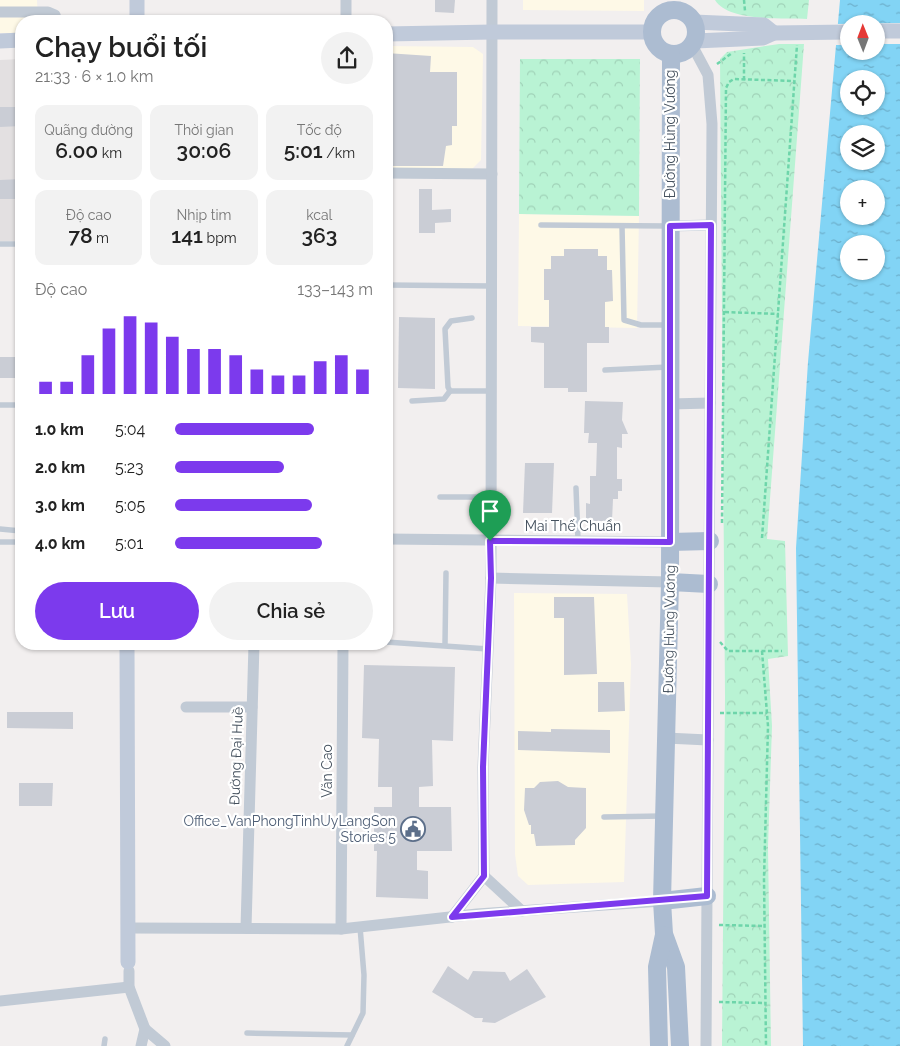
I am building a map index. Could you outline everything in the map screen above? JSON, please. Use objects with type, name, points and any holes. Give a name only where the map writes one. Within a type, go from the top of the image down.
[{"type":"main road","points":[[679,5],[694,22],[696,28],[693,43],[679,54],[671,54],[661,50],[654,42],[652,32],[654,22],[660,15],[679,5]]},
{"type":"main road","name":"Đường Hùng Vương","points":[[660,1046],[657,967],[664,934],[662,901],[670,582],[671,54]]},
{"type":"main road","points":[[670,542],[710,541]]},
{"type":"main road","points":[[670,582],[709,584]]},
{"type":"main road","points":[[662,901],[707,896]]},
{"type":"main road","name":"Đường Hùng Vương","points":[[664,934],[676,967],[680,1046]]},
{"type":"street","points":[[137,0],[137,15]]},
{"type":"street","points":[[346,0],[346,15]]},
{"type":"street","points":[[452,917],[484,876],[483,767],[491,578],[492,0]]},
{"type":"street","points":[[0,12],[48,12],[55,15]]},
{"type":"street","points":[[694,22],[764,25],[774,32],[799,38],[840,33]]},
{"type":"street","points":[[885,31],[900,31]]},
{"type":"street","points":[[393,34],[652,32]]},
{"type":"street","points":[[706,1046],[711,85],[693,43],[763,38],[774,32]]},
{"type":"street","points":[[0,41],[15,40]]},
{"type":"street","points":[[393,173],[492,174]]},
{"type":"street","points":[[670,226],[711,225]]},
{"type":"street","points":[[670,404],[710,403]]},
{"type":"street","name":"Mai Thế Chuẩn","points":[[393,539],[670,542]]},
{"type":"street","points":[[491,578],[670,582]]},
{"type":"street","points":[[127,650],[129,987],[145,1029],[165,1046]]},
{"type":"street","name":"Đường Đại Huề","points":[[246,928],[254,650]]},
{"type":"street","name":"Văn Cao","points":[[341,929],[343,650]]},
{"type":"street","points":[[186,707],[252,707]]},
{"type":"street","points":[[666,738],[708,740]]},
{"type":"street","points":[[484,876],[522,911]]},
{"type":"street","points":[[129,928],[341,929],[452,917],[662,901]]},
{"type":"street","points":[[0,1001],[129,987]]},
{"type":"street","points":[[141,1046],[145,1029]]},
{"type":"lane","points":[[541,225],[670,226]]},
{"type":"lane","points":[[622,226],[624,320],[641,325],[670,325]]},
{"type":"lane","points":[[0,244],[15,244]]},
{"type":"lane","points":[[393,285],[492,286]]},
{"type":"lane","points":[[450,390],[447,382],[445,329],[451,321],[472,318]]},
{"type":"lane","points":[[606,370],[670,367]]},
{"type":"lane","points":[[450,390],[491,391]]},
{"type":"lane","points":[[412,401],[444,399],[450,390]]},
{"type":"lane","points":[[0,405],[15,405]]},
{"type":"lane","points":[[576,488],[578,540]]},
{"type":"lane","points":[[440,497],[491,497]]},
{"type":"lane","points":[[0,529],[15,530]]},
{"type":"lane","points":[[0,542],[15,542]]},
{"type":"lane","points":[[445,644],[446,573]]},
{"type":"lane","points":[[393,642],[445,644],[488,649]]},
{"type":"lane","points":[[604,817],[664,816]]},
{"type":"lane","points":[[346,1046],[363,1013],[364,976],[360,927]]},
{"type":"lane","points":[[247,1033],[352,1035]]},
{"type":"path","points":[[744,0],[745,12]]},
{"type":"path","points":[[762,538],[794,81],[799,38]]},
{"type":"path","points":[[717,64],[733,53],[745,53],[744,80]]},
{"type":"path","points":[[722,525],[726,88],[731,80],[794,81]]},
{"type":"path","points":[[725,312],[779,314]]},
{"type":"path","points":[[719,650],[719,641],[728,651],[782,651]]},
{"type":"path","points":[[762,651],[767,713],[766,1046]]},
{"type":"path","points":[[720,708],[720,722]]},
{"type":"path","points":[[720,713],[767,713]]},
{"type":"path","points":[[719,930],[719,925],[765,926]]},
{"type":"path","points":[[719,993],[719,1011]]},
{"type":"path","points":[[719,1002],[765,1003]]},
{"type":"shaded area","points":[[0,0],[37,0],[38,15],[15,15],[15,33],[0,33]]},
{"type":"shaded area","points":[[523,0],[644,0],[644,11],[523,10]]},
{"type":"shaded area","points":[[393,46],[473,47],[483,54],[481,160],[471,170],[393,172]]},
{"type":"shaded area","points":[[15,59],[15,241],[0,241],[0,60]]},
{"type":"shaded area","points":[[519,214],[639,216],[637,328],[518,326]]},
{"type":"shaded area","points":[[514,593],[627,594],[631,664],[624,882],[528,885],[518,876],[515,854]]},
{"type":"green space","points":[[715,0],[809,0],[807,19],[744,15],[722,7]]},
{"type":"green space","points":[[779,44],[804,44],[767,539],[785,541],[788,656],[768,659],[772,726],[768,847],[771,1046],[722,1046],[725,697],[720,59],[727,52]]},
{"type":"green space","points":[[520,59],[640,59],[639,216],[519,214]]},
{"type":"water","points":[[840,0],[900,0],[900,1046],[803,1046],[796,548],[808,362]]},
{"type":"pier","points":[[885,23],[900,23],[900,44],[885,44]]},
{"type":"pier","points":[[836,24],[840,24],[840,45],[834,45]]},
{"type":"building","points":[[435,0],[455,0],[454,13],[435,12]]},
{"type":"building","points":[[393,53],[431,56],[430,72],[457,72],[457,126],[452,126],[452,145],[446,146],[443,166],[393,166]]},
{"type":"building","points":[[0,107],[15,107],[15,126],[0,127]]},
{"type":"building","points":[[15,179],[15,199],[0,199],[0,180]]},
{"type":"building","points":[[419,189],[432,189],[432,210],[451,209],[451,222],[435,223],[435,233],[419,233]]},
{"type":"building","points":[[564,249],[598,249],[598,256],[607,256],[607,270],[612,270],[613,301],[605,302],[605,327],[609,327],[609,343],[587,343],[587,392],[568,392],[568,388],[544,388],[544,343],[531,342],[531,327],[549,327],[549,300],[544,300],[544,269],[551,269],[551,256],[564,256]]},
{"type":"building","points":[[399,317],[435,318],[435,389],[398,388]]},
{"type":"building","points":[[0,357],[15,357],[15,378],[0,378]]},
{"type":"building","points":[[585,401],[623,402],[622,420],[628,434],[622,434],[622,448],[617,447],[617,479],[622,479],[622,491],[618,491],[618,499],[613,499],[612,521],[586,521],[586,503],[590,504],[590,476],[596,476],[597,443],[588,443],[589,433],[584,433]]},
{"type":"building","points":[[525,463],[554,463],[552,513],[523,513]]},
{"type":"building","points":[[554,597],[594,597],[597,674],[564,675],[564,618],[554,618]]},
{"type":"building","points":[[364,665],[455,667],[453,741],[432,740],[433,786],[419,787],[419,807],[451,807],[452,851],[417,851],[417,870],[428,871],[428,899],[376,897],[377,851],[374,851],[374,807],[392,807],[392,787],[378,787],[379,739],[362,738]]},
{"type":"building","points":[[598,682],[624,682],[625,711],[598,712]]},
{"type":"building","points":[[7,712],[73,712],[73,729],[7,728]]},
{"type":"building","points":[[551,729],[610,730],[610,753],[518,750],[518,731],[551,732]]},
{"type":"building","points":[[558,781],[568,787],[586,788],[586,828],[575,840],[575,845],[536,846],[534,834],[531,834],[531,825],[529,825],[524,810],[525,788],[534,788],[540,782]]},
{"type":"building","points":[[19,783],[53,783],[52,806],[19,806]]},
{"type":"building","points":[[448,966],[468,980],[473,971],[505,972],[510,981],[527,969],[546,997],[495,1023],[482,1022],[483,1018],[475,1018],[432,992]]},
{"type":"place","name":"Office_VanPhongTinhUyLangSon Stories 5","points":[[413,829]]},
{"type":"route","points":[[711,225],[707,896],[452,917],[484,876],[483,767],[491,578],[490,541],[670,542],[670,226],[711,225]]}]
